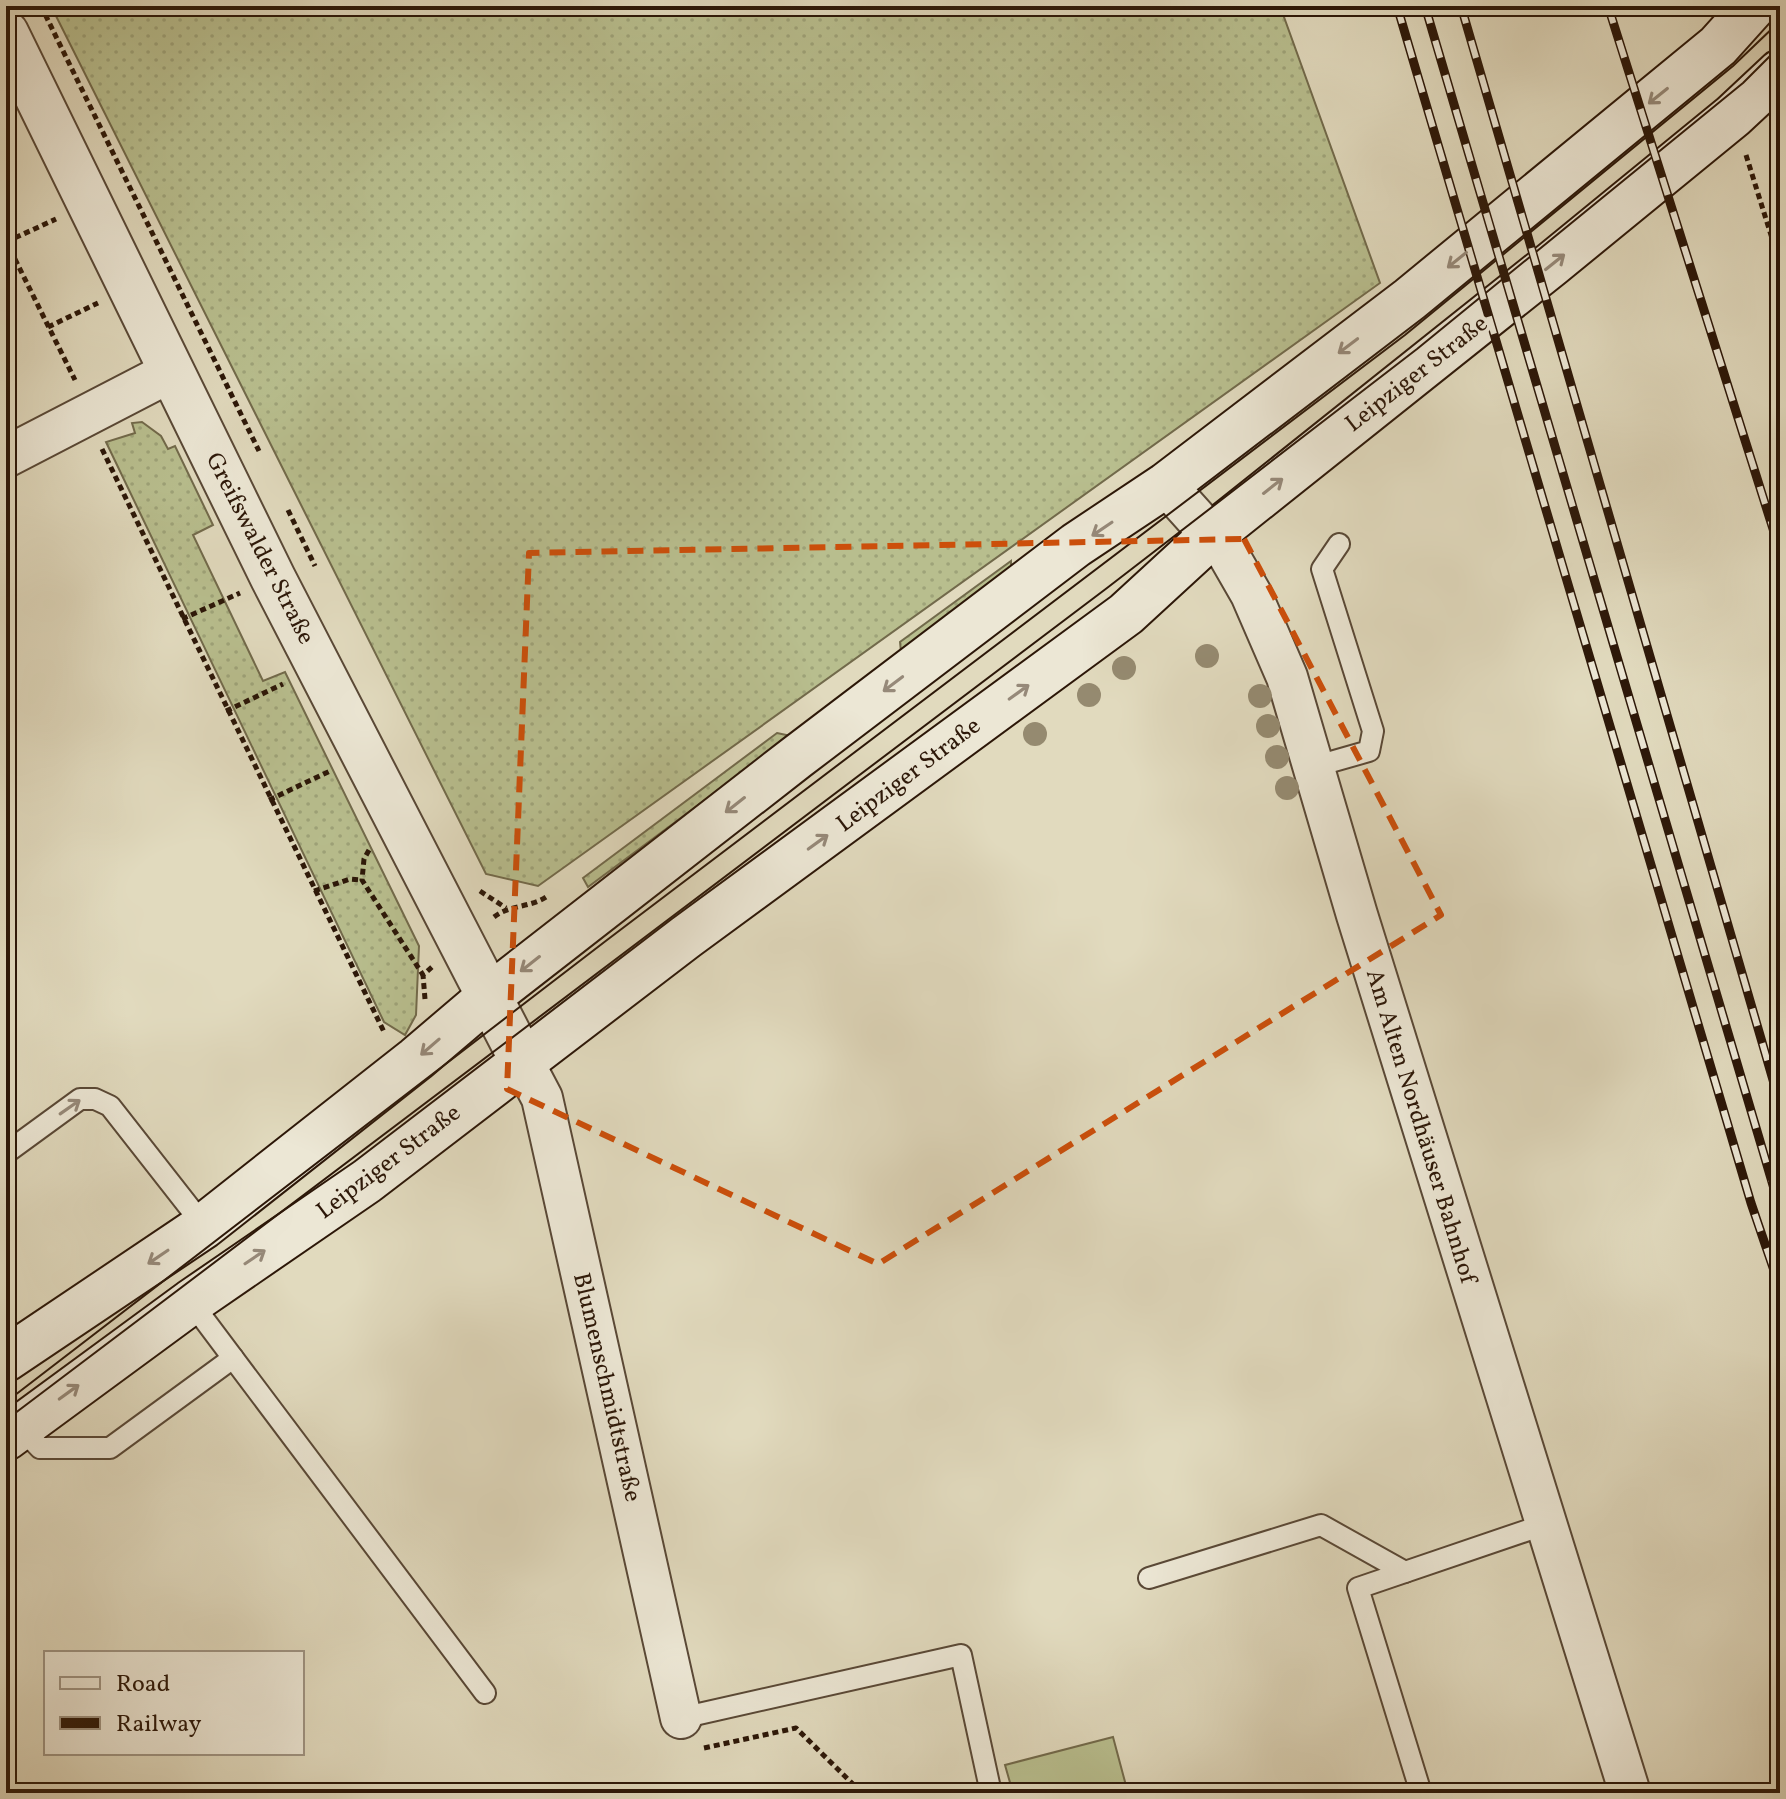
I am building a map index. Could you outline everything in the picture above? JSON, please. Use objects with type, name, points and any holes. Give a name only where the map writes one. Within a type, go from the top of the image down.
[{"type":"main road","points":[[6,1359],[204,1226],[416,1059],[490,996],[1076,545],[1166,485],[1410,299],[1718,46],[1754,6]]},
{"type":"main road","name":"Greifswalder Straße","points":[[10,53],[91,203],[273,578],[322,667],[522,1060]]},
{"type":"main road","name":"Leipziger Straße","points":[[13,1433],[191,1302],[367,1181],[522,1060],[1126,614],[1212,535],[1733,116],[1780,72]]},
{"type":"street","points":[[6,457],[172,371]]},
{"type":"street","name":"Am Alten Nordhäuser Bahnhof","points":[[1166,485],[1212,535],[1251,594],[1287,677],[1630,1793]]},
{"type":"street","name":"Blumenschmidtstraße","points":[[522,1060],[542,1098],[681,1718]]},
{"type":"lane","points":[[1313,767],[1369,751],[1373,731],[1322,569],[1339,544]]},
{"type":"lane","points":[[6,1153],[80,1099],[95,1099],[110,1106],[204,1226]]},
{"type":"lane","points":[[191,1302],[485,1693]]},
{"type":"lane","points":[[13,1433],[40,1448],[110,1448],[233,1358]]},
{"type":"lane","points":[[1421,1793],[1358,1588],[1546,1524]]},
{"type":"lane","points":[[1149,1578],[1321,1525],[1405,1572]]},
{"type":"lane","points":[[681,1718],[961,1655],[991,1793]]},
{"type":"path","points":[[41,6],[262,457]]},
{"type":"path","points":[[1733,116],[1780,264]]},
{"type":"path","points":[[91,203],[6,241],[91,413],[101,447],[182,619],[389,1042]]},
{"type":"path","points":[[48,327],[132,287]]},
{"type":"path","points":[[182,619],[273,578]]},
{"type":"path","points":[[226,711],[322,667]]},
{"type":"path","points":[[269,800],[366,754]]},
{"type":"path","points":[[393,807],[364,859],[362,880],[423,975]]},
{"type":"path","points":[[314,891],[350,879],[362,880]]},
{"type":"path","points":[[681,1718],[687,1752],[796,1728],[862,1793]]},
{"type":"highlighted area","points":[[1244,539],[1441,915],[878,1264],[507,1089],[529,553]]},
{"type":"green space","points":[[51,6],[1280,6],[1380,283],[538,886],[486,874]]},
{"type":"green space","points":[[142,422],[161,436],[168,449],[175,446],[213,525],[193,535],[263,681],[285,672],[419,946],[416,1015],[405,1035],[384,1022],[106,442],[135,433],[132,423]]},
{"type":"green space","points":[[1011,561],[1011,572],[901,652],[900,642]]},
{"type":"green space","points":[[777,733],[791,736],[588,887],[583,878]]},
{"type":"green space","points":[[1113,1737],[1128,1793],[1013,1793],[1005,1765]]},
{"type":"tram line","points":[[6,1402],[607,940],[1405,335],[1733,66],[1780,21]]},
{"type":"tram line","points":[[6,1420],[1107,588],[1417,349],[1743,83],[1780,46]]},
{"type":"railway","points":[[1397,6],[1751,1203],[1780,1288]]},
{"type":"railway","points":[[1425,6],[1780,1209]]},
{"type":"railway","points":[[1461,6],[1780,1104]]},
{"type":"railway","points":[[1608,6],[1780,551]]}]
